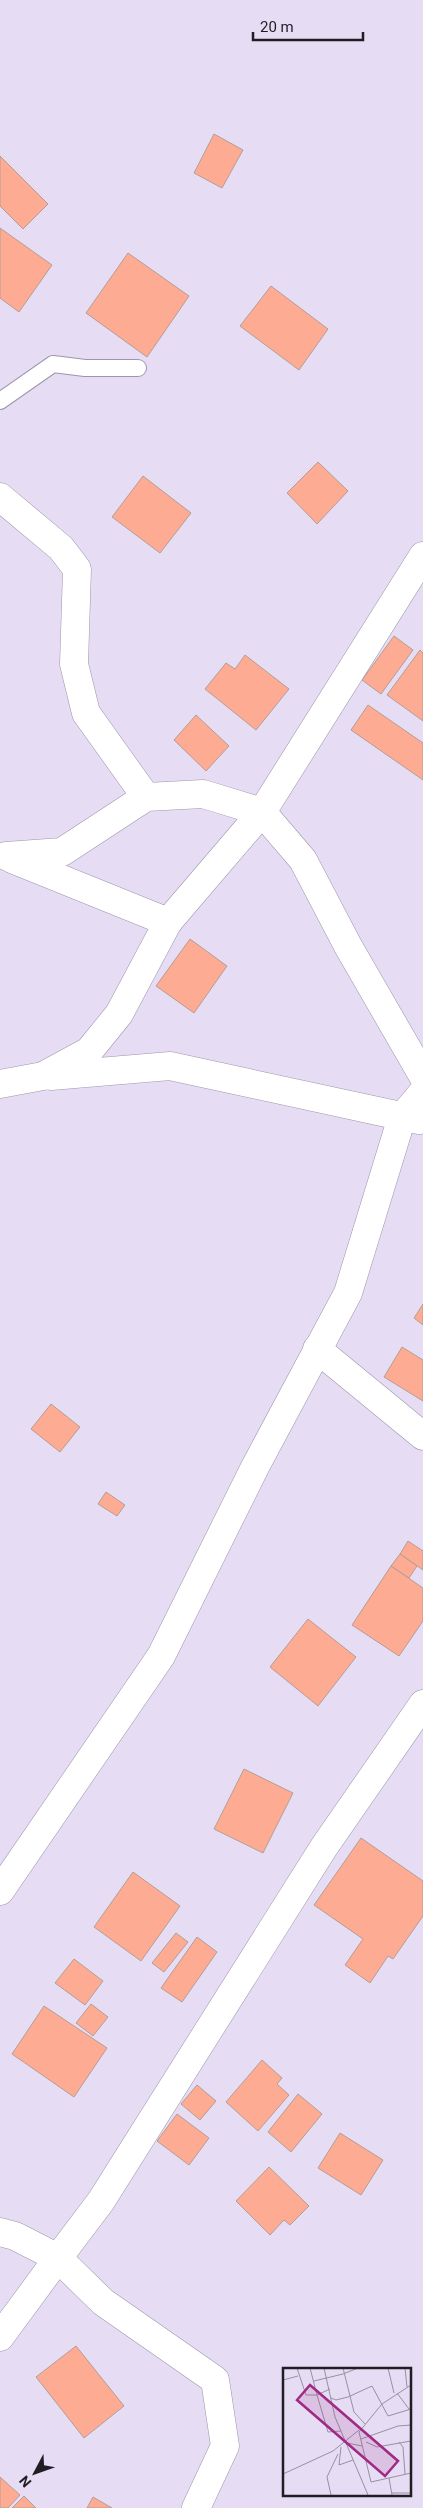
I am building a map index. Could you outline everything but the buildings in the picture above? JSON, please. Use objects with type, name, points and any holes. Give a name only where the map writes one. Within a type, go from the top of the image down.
[{"type":"street","points":[[0,497],[60,548],[77,569],[74,664],[86,713],[146,797]]},
{"type":"street","points":[[44,1076],[89,1051],[118,1014],[168,922],[262,812],[423,556]]},
{"type":"street","points":[[3,854],[62,852],[146,797],[203,794],[262,812],[303,860],[348,946],[423,1076]]},
{"type":"street","points":[[3,854],[168,922]]},
{"type":"street","points":[[0,1084],[44,1076],[170,1066],[412,1119]]},
{"type":"street","points":[[0,1891],[161,1656],[255,1467],[348,1293],[423,1092]]},
{"type":"street","points":[[317,1349],[423,1436]]},
{"type":"street","points":[[0,2337],[100,2201],[324,1847],[423,1704]]},
{"type":"street","points":[[0,2232],[15,2236],[58,2258],[103,2302],[214,2380],[225,2446],[196,2508]]},
{"type":"lane","points":[[0,400],[53,364],[86,368],[138,368]]}]
